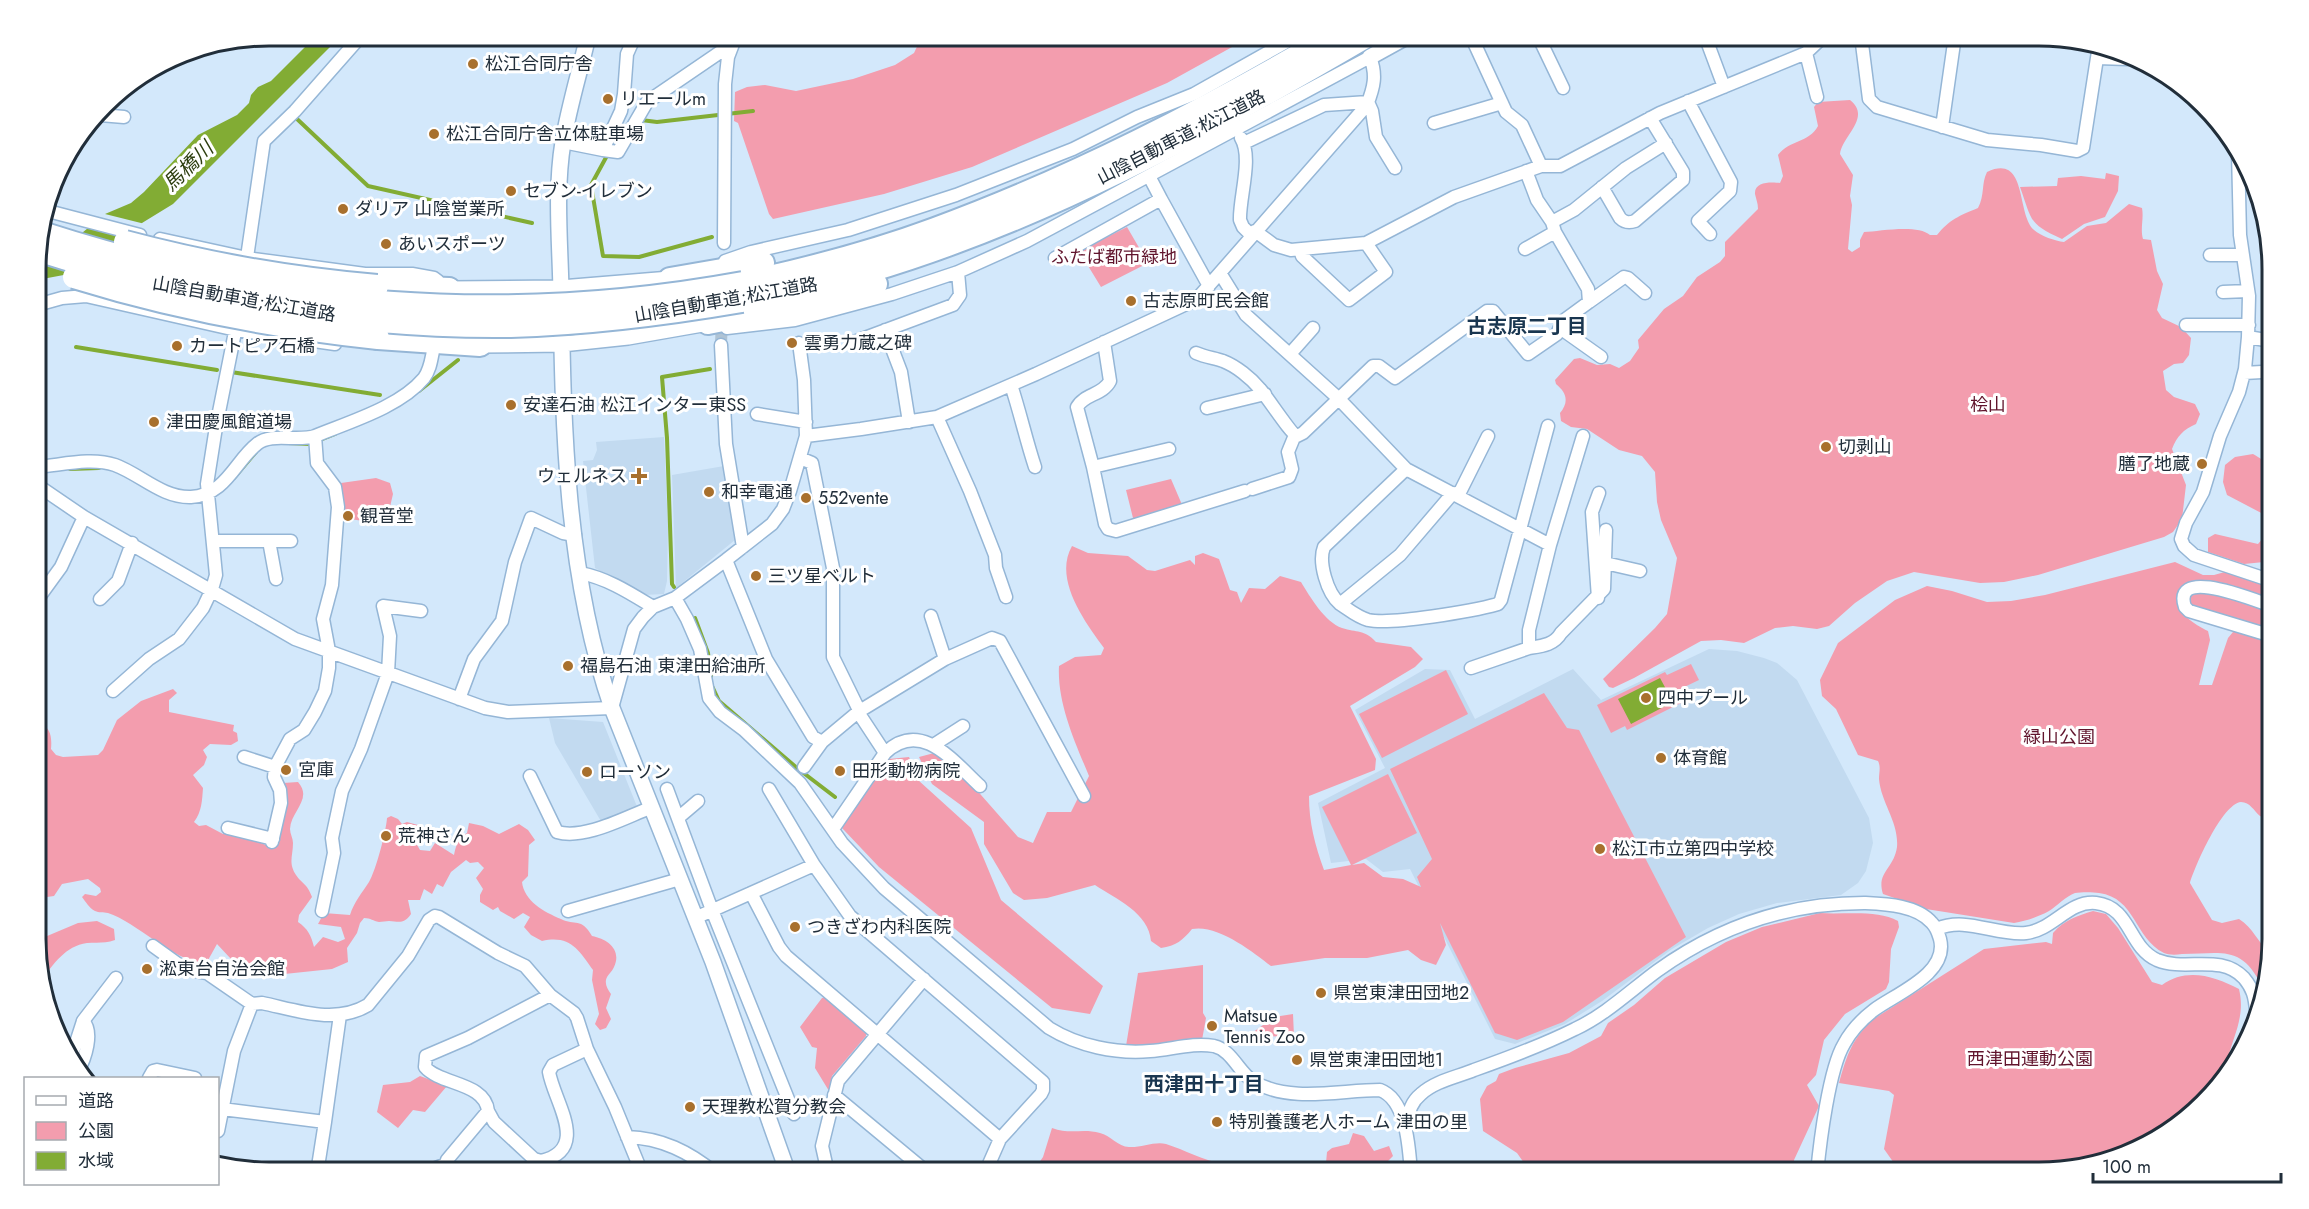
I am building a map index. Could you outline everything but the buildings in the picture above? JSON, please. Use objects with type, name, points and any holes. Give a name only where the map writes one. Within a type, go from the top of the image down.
[{"type":"highway","name":"山陰自動車道;松江道路","points":[[47,253],[153,283],[227,300],[301,313],[374,321],[513,326],[584,322],[657,314],[736,287],[860,254],[934,230],[1007,201],[1097,161],[1182,119],[1314,46]]},
{"type":"highway","name":"山陰自動車道;松江道路","points":[[49,235],[160,267],[221,280],[305,295],[375,303],[447,307],[581,304],[866,272],[1018,217],[1108,176],[1232,112],[1369,47]]},
{"type":"highway","points":[[670,279],[760,264],[869,236],[949,210],[1182,119]]},
{"type":"highway","points":[[715,318],[823,300],[920,268],[1000,233],[1108,176]]},
{"type":"highway","points":[[52,223],[231,266],[333,282],[449,288]]},
{"type":"highway","points":[[46,268],[109,288],[217,314],[304,329],[378,338],[480,345]]},
{"type":"street","points":[[113,691],[149,659],[178,639],[203,608],[212,589],[216,574],[208,498],[216,427],[236,330],[264,141],[352,46]]},
{"type":"street","points":[[586,46],[563,142],[559,204],[568,476],[580,573],[598,668],[713,963],[784,1162]]},
{"type":"street","points":[[607,152],[621,111],[627,54],[631,46]]},
{"type":"street","points":[[563,142],[607,152],[620,150],[647,102],[726,46]]},
{"type":"street","points":[[724,243],[724,93],[733,46]]},
{"type":"street","points":[[54,213],[247,258],[365,274],[412,274],[434,278],[449,288],[561,288],[670,279],[751,252],[848,230],[956,195],[1072,148],[1137,117],[1194,94],[1279,46]]},
{"type":"street","points":[[1476,46],[1506,112],[1522,125],[1541,166]]},
{"type":"street","points":[[1544,46],[1563,88]]},
{"type":"street","points":[[1709,46],[1724,87]]},
{"type":"street","points":[[1236,130],[1244,143],[1245,169],[1240,220],[1243,227],[1282,249],[1300,250],[1366,243],[1454,197],[1541,166],[1560,166],[1650,118],[1806,52],[1813,46]]},
{"type":"street","points":[[1862,46],[1869,99],[1877,107],[1987,140],[2077,151],[2084,148],[2097,54]]},
{"type":"street","points":[[1942,127],[1954,46]]},
{"type":"street","points":[[46,302],[62,298],[86,296],[236,330],[366,348],[432,351],[454,351],[480,345],[562,344],[628,337],[715,318],[734,329],[795,320],[892,294],[957,272],[1027,240],[1236,130],[1369,47],[1375,70],[1374,87],[1368,102],[1197,299],[937,417],[806,436]]},
{"type":"street","points":[[1806,52],[1817,97]]},
{"type":"street","points":[[1688,101],[1731,182],[1730,191],[1698,221],[1710,234]]},
{"type":"street","points":[[1244,143],[1324,105],[1368,102]]},
{"type":"street","points":[[1368,102],[1372,111],[1376,137],[1395,168]]},
{"type":"street","points":[[1434,123],[1502,104]]},
{"type":"street","points":[[109,116],[124,117]]},
{"type":"street","points":[[1602,187],[1623,221],[1635,221],[1683,180],[1683,172],[1650,118]]},
{"type":"street","points":[[1525,249],[1626,168],[1666,143]]},
{"type":"street","points":[[2238,169],[2238,203],[2248,291],[2249,331],[2244,373],[2239,392],[2220,436],[2203,492],[2186,523],[2181,539],[2184,546],[2194,555],[2262,578]]},
{"type":"street","points":[[1526,171],[1538,200],[1588,289],[1589,303]]},
{"type":"street","points":[[1149,177],[1209,286]]},
{"type":"street","points":[[1055,258],[1161,199]]},
{"type":"street","points":[[1300,250],[1302,256],[1349,300],[1386,272],[1366,243]]},
{"type":"street","points":[[2210,255],[2243,255]]},
{"type":"street","points":[[851,343],[955,303],[960,295],[957,272]]},
{"type":"street","points":[[1220,273],[1246,315],[1338,398],[1406,469],[1550,545]]},
{"type":"street","points":[[1196,353],[1225,362],[1245,375],[1284,419],[1290,432],[1295,435],[1303,434],[1373,366],[1377,365],[1392,377],[1396,377],[1486,311],[1493,311],[1528,354],[1557,334],[1563,321],[1624,277],[1645,293]]},
{"type":"street","points":[[715,318],[736,287]]},
{"type":"street","points":[[2223,292],[2248,291]]},
{"type":"street","points":[[2186,326],[2249,331],[2262,337]]},
{"type":"street","points":[[1290,354],[1313,328]]},
{"type":"street","points":[[1560,328],[1601,357]]},
{"type":"street","points":[[885,330],[902,378],[909,422]]},
{"type":"street","points":[[1104,342],[1110,381],[1103,389],[1081,401],[1077,407],[1108,529],[1116,531],[1289,477],[1292,469],[1288,452],[1295,435]]},
{"type":"street","points":[[612,708],[634,629],[653,608],[675,598],[772,524],[783,509],[806,436],[804,380],[799,343]]},
{"type":"street","points":[[721,345],[726,444],[743,547]]},
{"type":"street","points":[[46,466],[102,462],[130,471],[147,483],[172,493],[208,498],[257,444],[274,438],[315,440],[383,407],[410,391],[424,378],[430,368],[432,351]]},
{"type":"street","points":[[2244,373],[2262,372]]},
{"type":"street","points":[[1011,385],[1035,467]]},
{"type":"street","points":[[1207,408],[1264,394]]},
{"type":"street","points":[[757,414],[806,422]]},
{"type":"street","points":[[937,417],[995,555],[996,568],[1006,597]]},
{"type":"street","points":[[1406,469],[1324,547],[1322,561],[1332,595],[1359,617],[1376,620],[1414,618],[1498,604],[1521,529],[1548,426]]},
{"type":"street","points":[[1340,603],[1400,555],[1456,494],[1488,436]]},
{"type":"street","points":[[1529,648],[1528,630],[1550,545],[1583,436]]},
{"type":"street","points":[[228,828],[273,841],[281,803],[280,790],[274,777],[275,767],[290,739],[304,730],[325,691],[329,651],[323,619],[332,585],[338,507],[335,487],[317,463],[315,440]]},
{"type":"street","points":[[1093,467],[1169,449]]},
{"type":"street","points":[[800,458],[812,463],[833,568],[833,657],[858,712],[885,753]]},
{"type":"street","points":[[46,491],[84,517],[295,639],[486,708],[508,712],[612,708]]},
{"type":"street","points":[[1598,598],[1592,513],[1599,493]]},
{"type":"street","points":[[46,591],[61,567],[84,517]]},
{"type":"street","points":[[459,699],[474,659],[502,621],[514,562],[531,518],[563,533],[574,535]]},
{"type":"street","points":[[1471,668],[1557,640],[1561,633],[1598,598],[1604,589],[1606,530]]},
{"type":"street","points":[[213,541],[291,541]]},
{"type":"street","points":[[269,541],[276,579]]},
{"type":"street","points":[[100,599],[118,581],[132,543]]},
{"type":"street","points":[[726,560],[766,659],[813,737],[822,742]]},
{"type":"street","points":[[1605,563],[1640,571]]},
{"type":"street","points":[[580,573],[592,575],[614,585],[653,608]]},
{"type":"street","points":[[2262,603],[2204,586],[2193,586],[2187,589],[2183,596],[2185,607],[2189,611],[2262,633]]},
{"type":"street","points":[[675,598],[700,649],[706,688],[714,705],[800,783],[842,843],[884,888],[1049,1028],[1079,1043],[1128,1051],[1149,1052],[1203,1045],[1216,1047],[1226,1052],[1251,1080],[1275,1090],[1310,1093],[1373,1090],[1385,1092],[1393,1101],[1406,1126]]},
{"type":"street","points":[[322,911],[334,853],[332,838],[342,791],[361,749],[388,673],[390,636],[383,606],[421,611]]},
{"type":"street","points":[[931,616],[945,659]]},
{"type":"street","points":[[804,767],[822,742],[858,712],[945,659],[992,639],[1000,641],[1084,796]]},
{"type":"street","points":[[935,744],[963,726]]},
{"type":"street","points":[[833,829],[885,753],[896,743],[904,740],[935,744],[980,786]]},
{"type":"street","points":[[244,758],[275,767]]},
{"type":"street","points":[[530,776],[556,831],[566,835],[594,830],[651,808]]},
{"type":"street","points":[[668,789],[712,910],[794,1114]]},
{"type":"street","points":[[770,789],[814,865],[846,911],[1043,1082],[1041,1094],[1000,1139],[990,1162]]},
{"type":"street","points":[[678,818],[698,801]]},
{"type":"street","points":[[695,918],[814,865]]},
{"type":"street","points":[[568,911],[680,879]]},
{"type":"street","points":[[751,893],[782,952],[1000,1139]]},
{"type":"street","points":[[1410,1162],[1406,1126],[1411,1104],[1430,1087],[1577,1029],[1684,953],[1738,926],[1768,915],[1794,909],[1862,903],[1908,909],[1921,914],[1937,929],[1941,944],[1938,960],[1932,971],[1857,1025],[1842,1047],[1831,1083],[1819,1162]]},
{"type":"street","points":[[1937,929],[1948,924],[1957,924],[1994,931],[2027,933],[2048,925],[2076,907],[2094,903],[2105,905],[2114,908],[2140,947],[2155,959],[2166,963],[2213,963],[2232,968],[2240,974],[2254,992],[2255,998]]},
{"type":"street","points":[[153,946],[185,969],[207,973],[252,1004],[262,1003],[314,1014],[340,1015],[353,1013],[368,1005],[400,967],[429,920],[435,916],[525,966],[550,994],[574,1013],[587,1049],[637,1162]]},
{"type":"street","points":[[74,1048],[83,1021],[116,978]]},
{"type":"street","points":[[826,1162],[822,1146],[834,1095],[841,1077],[924,979]]},
{"type":"street","points":[[550,994],[468,1038],[426,1056],[424,1067],[430,1073],[452,1080],[483,1098],[494,1122],[534,1159],[541,1161],[560,1154],[565,1147],[566,1138],[565,1116],[549,1072],[553,1065],[587,1049]]},
{"type":"street","points":[[219,1126],[222,1085],[252,1004]]},
{"type":"street","points":[[319,1162],[340,1015]]},
{"type":"street","points":[[83,1021],[88,1032],[83,1061]]},
{"type":"street","points":[[150,1077],[154,1070],[190,1077]]},
{"type":"street","points":[[834,1095],[914,1162]]},
{"type":"street","points":[[222,1109],[325,1122]]},
{"type":"street","points":[[452,1162],[488,1111]]},
{"type":"street","points":[[627,1137],[641,1137],[676,1147],[701,1162]]},
{"type":"shaded area","points":[[664,437],[668,527],[667,581],[664,594],[644,595],[595,568],[583,461],[593,460],[597,450],[596,442]]},
{"type":"shaded area","points":[[724,466],[735,540],[676,588],[672,475]]},
{"type":"shaded area","name":"松江市立第四中学校","points":[[1709,649],[1737,651],[1764,658],[1777,663],[1797,680],[1869,818],[1873,843],[1866,871],[1858,883],[1841,895],[1777,903],[1739,914],[1708,928],[1672,949],[1602,1001],[1565,1024],[1515,1044],[1495,1039],[1410,869],[1383,872],[1366,859],[1331,863],[1318,803],[1385,768],[1355,710],[1425,669],[1450,670],[1475,719],[1573,669],[1601,700]]},
{"type":"shaded area","points":[[549,718],[603,722],[638,809],[602,823],[555,743]]},
{"type":"green space","points":[[917,46],[1234,46],[1167,83],[972,167],[884,194],[773,219],[769,214],[738,123],[734,121],[735,92],[747,87],[765,85],[796,91],[853,79],[895,65],[914,53]]},
{"type":"green space","name":"桧山","points":[[1850,100],[1856,106],[1857,120],[1840,154],[1853,175],[1848,249],[1852,252],[1860,247],[1860,240],[1864,232],[1908,229],[1937,235],[1955,218],[1978,208],[1987,172],[2000,168],[2009,171],[2015,178],[2028,222],[2034,230],[2056,241],[2064,242],[2087,226],[2106,223],[2129,204],[2142,208],[2143,239],[2151,240],[2157,271],[2163,284],[2157,310],[2162,318],[2181,327],[2191,338],[2189,355],[2183,363],[2174,364],[2163,371],[2166,390],[2174,397],[2195,404],[2200,414],[2196,424],[2181,434],[2172,449],[2186,485],[2182,519],[2173,532],[2164,537],[2038,575],[2004,582],[1980,583],[1914,572],[1887,581],[1855,603],[1829,626],[1817,629],[1793,626],[1775,628],[1744,643],[1721,640],[1701,641],[1634,678],[1613,688],[1609,687],[1603,679],[1667,614],[1677,558],[1661,520],[1655,472],[1642,456],[1619,450],[1587,429],[1571,427],[1561,421],[1560,413],[1566,398],[1555,380],[1574,359],[1580,358],[1597,365],[1610,364],[1619,368],[1630,361],[1639,348],[1638,340],[1664,309],[1683,296],[1697,277],[1720,262],[1725,256],[1725,242],[1758,209],[1755,194],[1757,187],[1764,183],[1780,183],[1783,176],[1778,155],[1814,132],[1818,126],[1814,107],[1818,102]]},
{"type":"green space","points":[[2106,173],[2119,176],[2118,191],[2105,217],[2084,224],[2062,239],[2037,225],[2030,214],[2020,187],[2057,186],[2058,178],[2081,176],[2105,179]]},
{"type":"green space","name":"ふたば都市緑地","points":[[1127,227],[1148,263],[1101,287],[1079,251]]},
{"type":"green space","points":[[2253,454],[2262,459],[2262,513],[2227,495],[2223,482],[2225,465],[2235,457]]},
{"type":"green space","points":[[376,478],[390,483],[393,494],[386,524],[342,518],[341,483]]},
{"type":"green space","points":[[1171,479],[1183,507],[1134,522],[1126,490]]},
{"type":"green space","points":[[2215,534],[2258,544],[2262,539],[2262,562],[2244,564],[2208,552],[2208,538]]},
{"type":"green space","points":[[1072,546],[1088,553],[1128,556],[1147,570],[1155,571],[1190,560],[1195,565],[1195,556],[1203,553],[1219,559],[1230,590],[1237,592],[1241,603],[1249,588],[1265,589],[1280,576],[1301,582],[1319,608],[1336,625],[1364,633],[1376,642],[1411,647],[1423,659],[1415,667],[1350,706],[1376,759],[1375,770],[1309,796],[1313,834],[1324,870],[1351,865],[1322,807],[1388,774],[1417,833],[1352,865],[1364,863],[1383,877],[1403,879],[1421,887],[1417,877],[1432,859],[1390,769],[1544,693],[1567,728],[1579,730],[1686,937],[1563,1022],[1517,1040],[1495,1033],[1440,923],[1446,945],[1436,965],[1421,960],[1408,950],[1367,958],[1325,958],[1271,966],[1234,940],[1202,929],[1192,929],[1179,942],[1161,948],[1151,941],[1149,931],[1138,915],[1095,885],[1047,898],[1024,900],[1013,893],[984,844],[984,822],[932,784],[919,757],[938,752],[974,787],[1018,837],[1033,843],[1047,812],[1071,812],[1089,776],[1064,708],[1059,666],[1075,657],[1101,655],[1104,648],[1088,626],[1069,586],[1066,572],[1067,559]]},
{"type":"green space","name":"緑山公園","points":[[2175,562],[2203,575],[2214,575],[2232,570],[2262,580],[2262,601],[2189,583],[2178,598],[2178,604],[2186,617],[2208,631],[2210,640],[2199,685],[2212,685],[2228,638],[2233,632],[2245,632],[2262,638],[2262,817],[2247,803],[2241,802],[2234,805],[2210,837],[2190,883],[2212,920],[2222,923],[2239,919],[2262,944],[2258,981],[2247,964],[2229,954],[2172,955],[2164,953],[2146,938],[2121,902],[2099,893],[2075,893],[2045,913],[2014,923],[1926,909],[1883,894],[1882,880],[1893,861],[1897,838],[1880,788],[1879,763],[1858,755],[1836,709],[1822,696],[1820,680],[1838,643],[1895,600],[1927,586],[1987,602],[2011,601],[2045,595]]},
{"type":"green space","points":[[2201,592],[2224,597],[2262,610],[2262,629],[2194,609],[2189,601],[2190,594]]},
{"type":"green space","name":"四中プール","points":[[1691,664],[1699,680],[1678,690],[1683,702],[1627,730],[1625,726],[1611,733],[1597,705],[1665,672],[1667,675]]},
{"type":"green space","points":[[1446,670],[1468,714],[1382,758],[1359,714]]},
{"type":"green space","points":[[173,689],[177,693],[169,700],[169,712],[234,725],[233,731],[237,733],[238,741],[231,745],[210,744],[203,750],[207,757],[204,765],[193,775],[203,788],[200,810],[194,822],[199,826],[206,825],[223,834],[238,833],[268,846],[288,798],[283,783],[298,782],[303,794],[290,829],[293,843],[292,863],[296,875],[312,897],[299,915],[298,922],[309,933],[314,947],[323,937],[338,942],[345,939],[341,927],[318,924],[324,913],[350,915],[375,869],[387,818],[391,816],[402,824],[407,822],[418,825],[416,843],[420,850],[430,851],[435,843],[454,855],[458,842],[467,833],[469,823],[483,826],[499,834],[519,824],[528,830],[535,840],[529,845],[528,876],[522,882],[527,895],[548,913],[566,921],[581,924],[592,936],[608,943],[615,951],[616,961],[606,980],[606,986],[611,994],[606,1008],[611,1019],[606,1028],[600,1030],[595,1024],[599,1014],[592,980],[593,970],[583,956],[566,942],[542,941],[531,935],[524,927],[530,917],[523,913],[514,919],[500,911],[498,907],[493,910],[480,902],[483,889],[476,878],[484,868],[478,862],[470,863],[466,860],[451,872],[443,887],[437,884],[432,894],[424,889],[420,900],[408,900],[411,914],[404,921],[379,922],[364,918],[347,948],[348,962],[332,969],[275,975],[245,968],[231,959],[217,944],[207,962],[196,961],[171,951],[119,918],[91,908],[82,897],[85,894],[96,896],[101,892],[100,888],[88,879],[62,884],[54,896],[47,897],[46,727],[51,737],[51,749],[56,755],[63,757],[98,755],[103,750],[117,720],[141,701]]},
{"type":"green space","points":[[909,757],[918,780],[971,828],[1001,900],[1103,986],[1090,1014],[1052,1008],[879,867],[842,828],[841,824],[889,759]]},
{"type":"green space","name":"西津田運動公園","points":[[2093,911],[2106,914],[2118,928],[2152,982],[2162,985],[2181,976],[2200,975],[2220,980],[2239,989],[2240,1018],[2225,1063],[2197,1097],[2175,1116],[2151,1133],[2111,1151],[2054,1162],[1893,1162],[1884,1149],[1894,1095],[1889,1091],[1839,1083],[1847,1056],[1859,1035],[1872,1020],[1984,949],[2046,942],[2052,944],[2053,933],[2076,917]]},
{"type":"green space","points":[[1820,913],[1860,913],[1890,917],[1898,921],[1899,927],[1891,949],[1889,982],[1886,989],[1845,1014],[1824,1040],[1816,1075],[1807,1085],[1819,1106],[1794,1162],[1523,1162],[1517,1153],[1483,1131],[1480,1099],[1487,1086],[1496,1081],[1499,1074],[1569,1053],[1601,1036],[1608,1023],[1634,1005],[1665,978],[1726,942],[1762,927]]},
{"type":"green space","points":[[97,921],[114,929],[115,940],[87,943],[72,948],[48,970],[46,936],[78,923]]},
{"type":"green space","points":[[1203,965],[1203,1013],[1206,1018],[1202,1040],[1137,1047],[1126,1046],[1138,973]]},
{"type":"green space","points":[[826,997],[866,1032],[866,1036],[832,1076],[829,1091],[815,1068],[817,1048],[812,1047],[800,1027],[822,998]]},
{"type":"green space","points":[[1293,1014],[1294,1036],[1253,1037],[1252,1033],[1274,1017]]},
{"type":"green space","points":[[420,1076],[447,1086],[425,1112],[413,1110],[398,1128],[377,1112],[383,1085],[410,1082]]},
{"type":"green space","points":[[1052,1128],[1100,1133],[1125,1146],[1166,1144],[1216,1162],[1040,1162]]},
{"type":"green space","points":[[1353,1133],[1364,1136],[1374,1151],[1389,1146],[1393,1156],[1387,1162],[1326,1162],[1327,1152],[1332,1148],[1349,1144]]},
{"type":"water","name":"馬橋川","points":[[306,46],[331,46],[173,204],[142,223],[105,260],[85,271],[46,278],[47,251],[71,242],[105,214],[131,203],[198,135],[237,115],[249,103],[251,95],[258,87],[271,81]]},
{"type":"water","points":[[1660,678],[1673,702],[1631,724],[1618,699]]},
{"type":"pier","points":[[101,213],[145,224],[130,239],[84,227]]},
{"type":"waterway","points":[[641,120],[657,122],[753,111]]},
{"type":"waterway","points":[[296,118],[368,186],[532,223]]},
{"type":"waterway","points":[[609,152],[591,185],[603,256],[639,257],[712,237]]},
{"type":"waterway","points":[[76,347],[217,370]]},
{"type":"waterway","points":[[419,391],[458,360]]},
{"type":"waterway","points":[[662,377],[710,369]]},
{"type":"waterway","points":[[231,372],[380,395]]},
{"type":"waterway","points":[[662,377],[667,438],[672,584],[674,587]]},
{"type":"waterway","points":[[288,443],[310,444],[335,434]]},
{"type":"waterway","points":[[234,478],[256,452]]},
{"type":"waterway","points":[[70,469],[99,468]]},
{"type":"waterway","points":[[695,618],[708,653],[711,676]]},
{"type":"waterway","points":[[712,686],[719,701],[797,768],[835,797]]},
{"type":"tunnel","points":[[721,345],[722,316]]},
{"type":"place","name":"松江合同庁舎","points":[[473,64]]},
{"type":"place","name":"リエールm","points":[[608,99]]},
{"type":"place","name":"松江合同庁舎立体駐車場","points":[[434,134]]},
{"type":"place","name":"セブン-イレブン","points":[[511,191]]},
{"type":"place","name":"ダリア 山陰営業所","points":[[343,209]]},
{"type":"place","name":"あいスポーツ","points":[[386,244]]},
{"type":"place","name":"古志原町民会館","points":[[1131,301]]},
{"type":"place","name":"雲勇力蔵之碑","points":[[792,343]]},
{"type":"place","name":"カートピア石橋","points":[[177,346]]},
{"type":"place","name":"安達石油 松江インター東SS","points":[[511,405]]},
{"type":"place","name":"津田慶風館道場","points":[[154,422]]},
{"type":"place","name":"切剥山","points":[[1826,447]]},
{"type":"place","name":"膳了地蔵","points":[[2202,464]]},
{"type":"place","name":"ウェルネス","points":[[639,476]]},
{"type":"place","name":"和幸電通","points":[[709,492]]},
{"type":"place","name":"552vente","points":[[806,498]]},
{"type":"place","name":"観音堂","points":[[348,516]]},
{"type":"place","name":"三ツ星ベルト","points":[[756,576]]},
{"type":"place","name":"福島石油 東津田給油所","points":[[568,666]]},
{"type":"place","name":"四中プール","points":[[1646,698]]},
{"type":"place","name":"体育館","points":[[1661,758]]},
{"type":"place","name":"宮庫","points":[[286,770]]},
{"type":"place","name":"田形動物病院","points":[[840,771]]},
{"type":"place","name":"ローソン","points":[[587,772]]},
{"type":"place","name":"荒神さん","points":[[386,836]]},
{"type":"place","name":"松江市立第四中学校","points":[[1600,849]]},
{"type":"place","name":"つきざわ内科医院","points":[[795,927]]},
{"type":"place","name":"淞東台自治会館","points":[[147,969]]},
{"type":"place","name":"県営東津田団地2","points":[[1321,993]]},
{"type":"place","name":"Matsue Tennis Zoo","points":[[1212,1026]]},
{"type":"place","name":"県営東津田団地1","points":[[1297,1060]]},
{"type":"place","name":"天理教松賀分教会","points":[[690,1107]]},
{"type":"place","name":"特別養護老人ホーム 津田の里","points":[[1217,1122]]},
{"type":"district","name":"古志原二丁目","points":[[1527,326]]},
{"type":"district","name":"西津田十丁目","points":[[1204,1084]]}]
